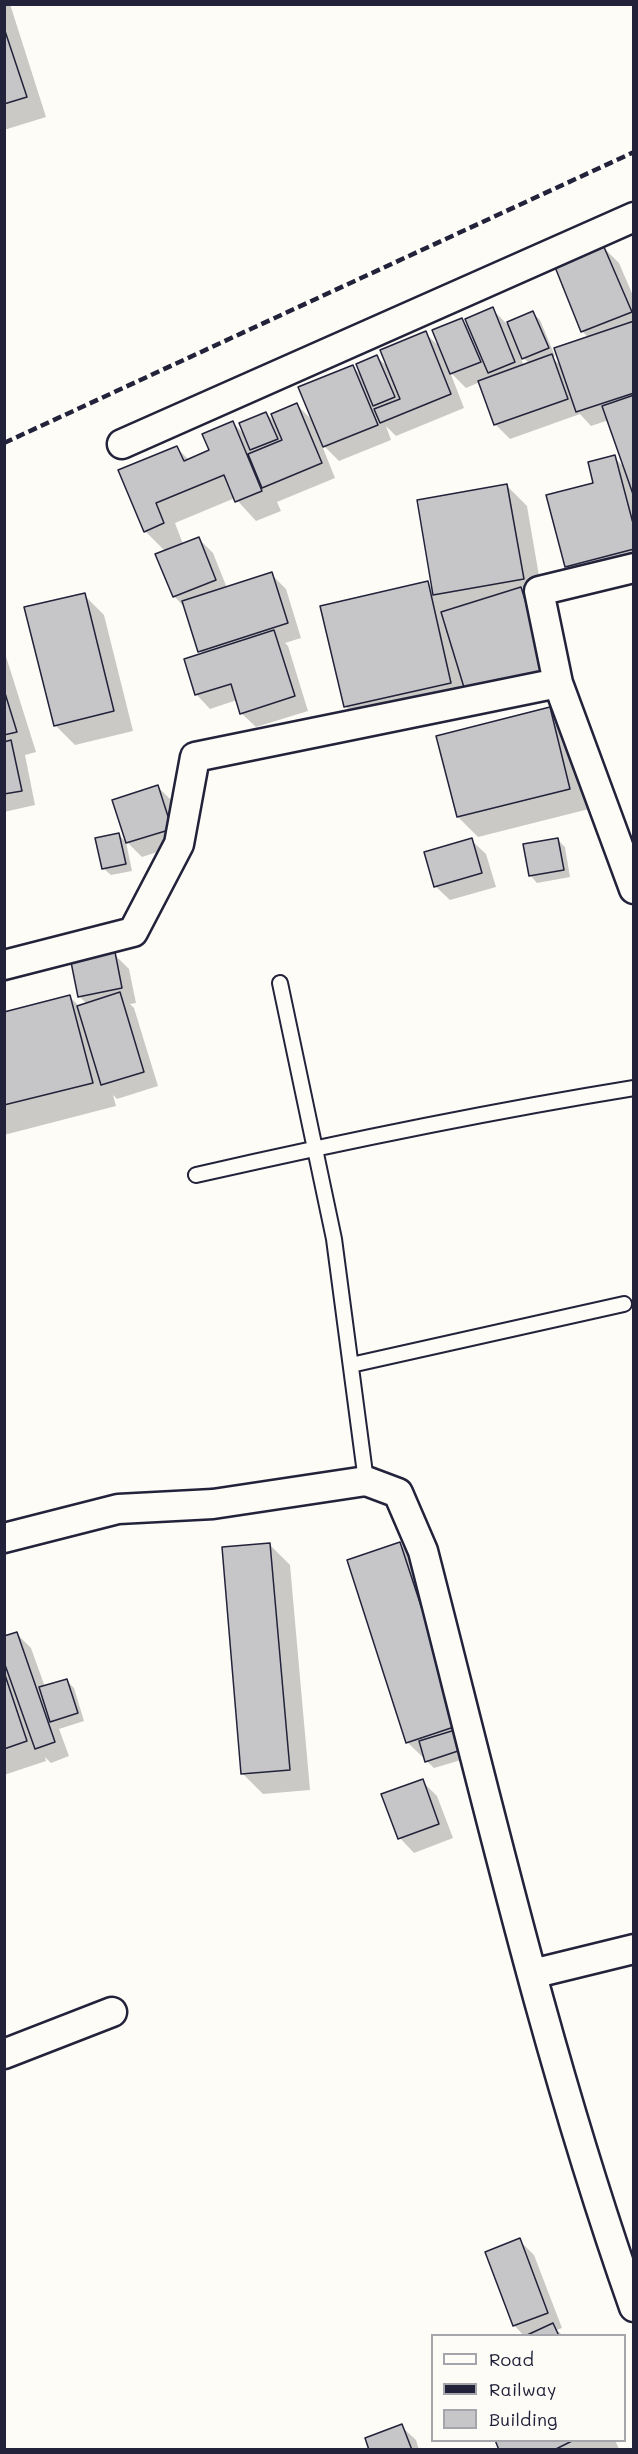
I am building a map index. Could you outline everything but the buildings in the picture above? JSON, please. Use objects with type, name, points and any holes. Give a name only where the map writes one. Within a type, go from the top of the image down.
[{"type":"street","points":[[122,444],[633,217]]},
{"type":"street","points":[[633,568],[539,591],[558,683],[633,889]]},
{"type":"street","points":[[4,965],[133,932],[179,844],[195,758],[558,683]]},
{"type":"street","points":[[4,1538],[118,1509],[213,1504],[366,1481],[398,1493],[423,1551],[532,1974],[608,2235],[633,2307]]},
{"type":"street","points":[[532,1974],[633,1949]]},
{"type":"street","points":[[4,2054],[112,2012]]},
{"type":"lane","points":[[280,983],[334,1239],[366,1481]]},
{"type":"lane","points":[[196,1175],[512,1108],[633,1088]]},
{"type":"lane","points":[[351,1365],[624,1305]]},
{"type":"railway","points":[[4,443],[634,152]]}]
